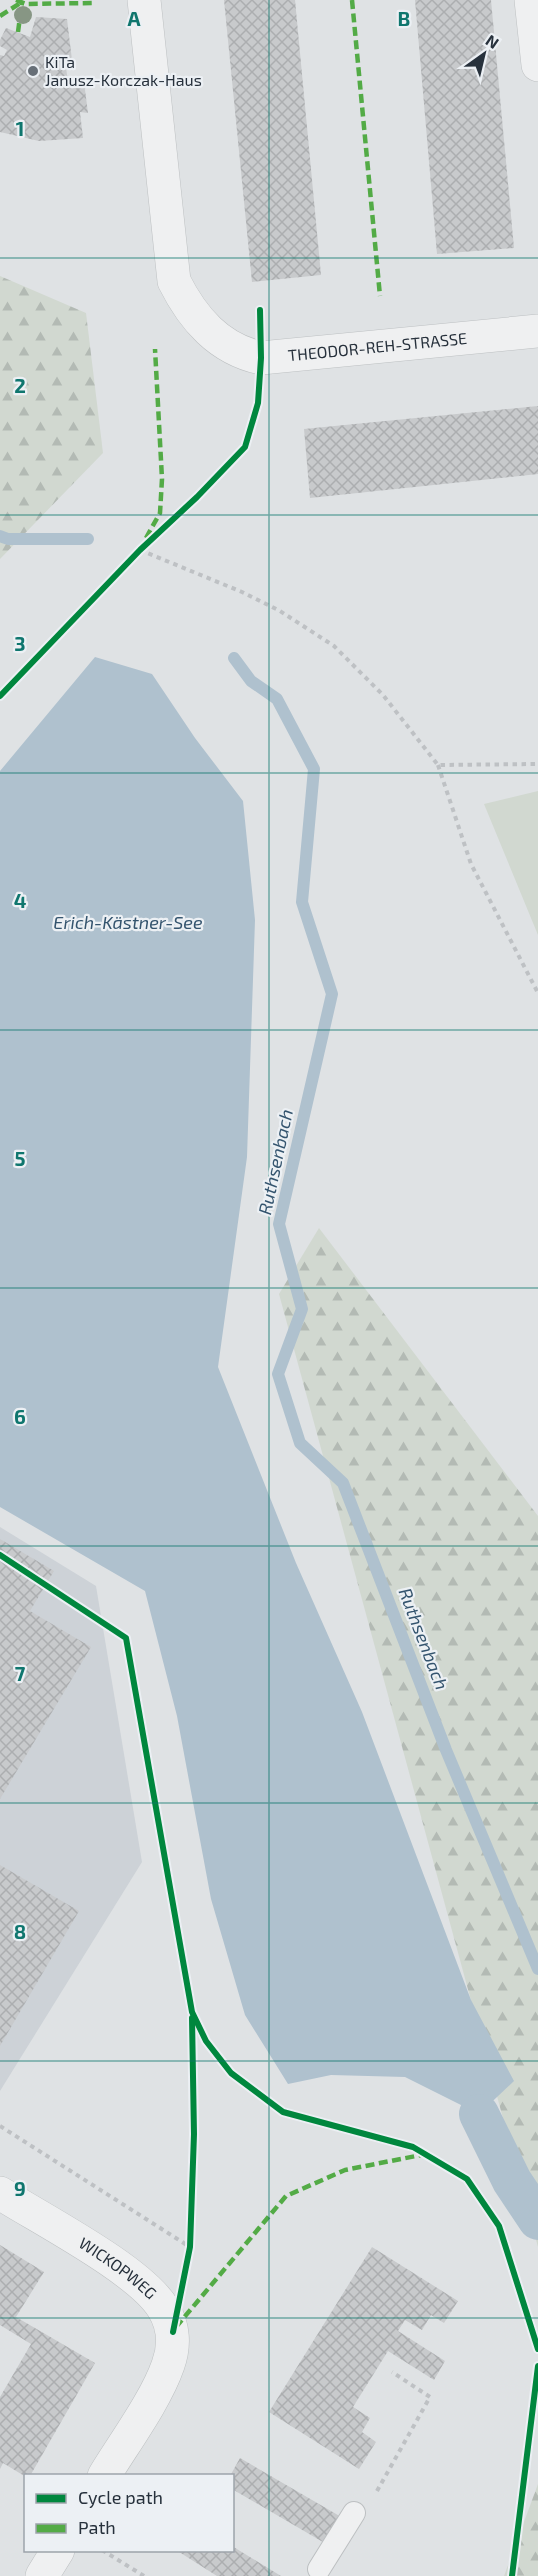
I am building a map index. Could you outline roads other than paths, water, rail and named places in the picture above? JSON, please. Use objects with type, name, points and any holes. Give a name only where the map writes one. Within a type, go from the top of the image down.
[{"type":"street","name":"THEODOR-REH-STRASSE","points":[[144,0],[174,281],[186,306],[203,327],[243,354],[261,358],[538,331]]},
{"type":"street","points":[[531,0],[538,65]]},
{"type":"street","name":"WICKOPWEG","points":[[0,2193],[118,2266],[146,2288],[163,2308],[172,2332],[168,2365],[105,2474]]},
{"type":"street","points":[[42,2576],[57,2552]]},
{"type":"lane","points":[[320,2569],[354,2513]]},
{"type":"water","name":"Erich-Kästner-See","points":[[95,657],[152,674],[195,738],[243,801],[255,920],[247,1157],[218,1367],[296,1563],[362,1712],[471,2000],[514,2081],[479,2114],[405,2077],[331,2075],[288,2084],[245,2015],[211,1899],[177,1716],[145,1591],[0,1507],[0,771]]},
{"type":"waterway","name":"Ruthsenbach","points":[[0,536],[8,539],[88,539]]},
{"type":"waterway","name":"Ruthsenbach","points":[[234,658],[251,681],[277,699],[314,769],[302,902],[332,994],[279,1224],[302,1309],[278,1374],[300,1443],[343,1483],[446,1750],[538,1969]]},
{"type":"waterway","points":[[479,2114],[512,2181],[538,2220]]},
{"type":"place","name":"KiTa Janusz-Korczak-Haus","points":[[33,71]]}]
